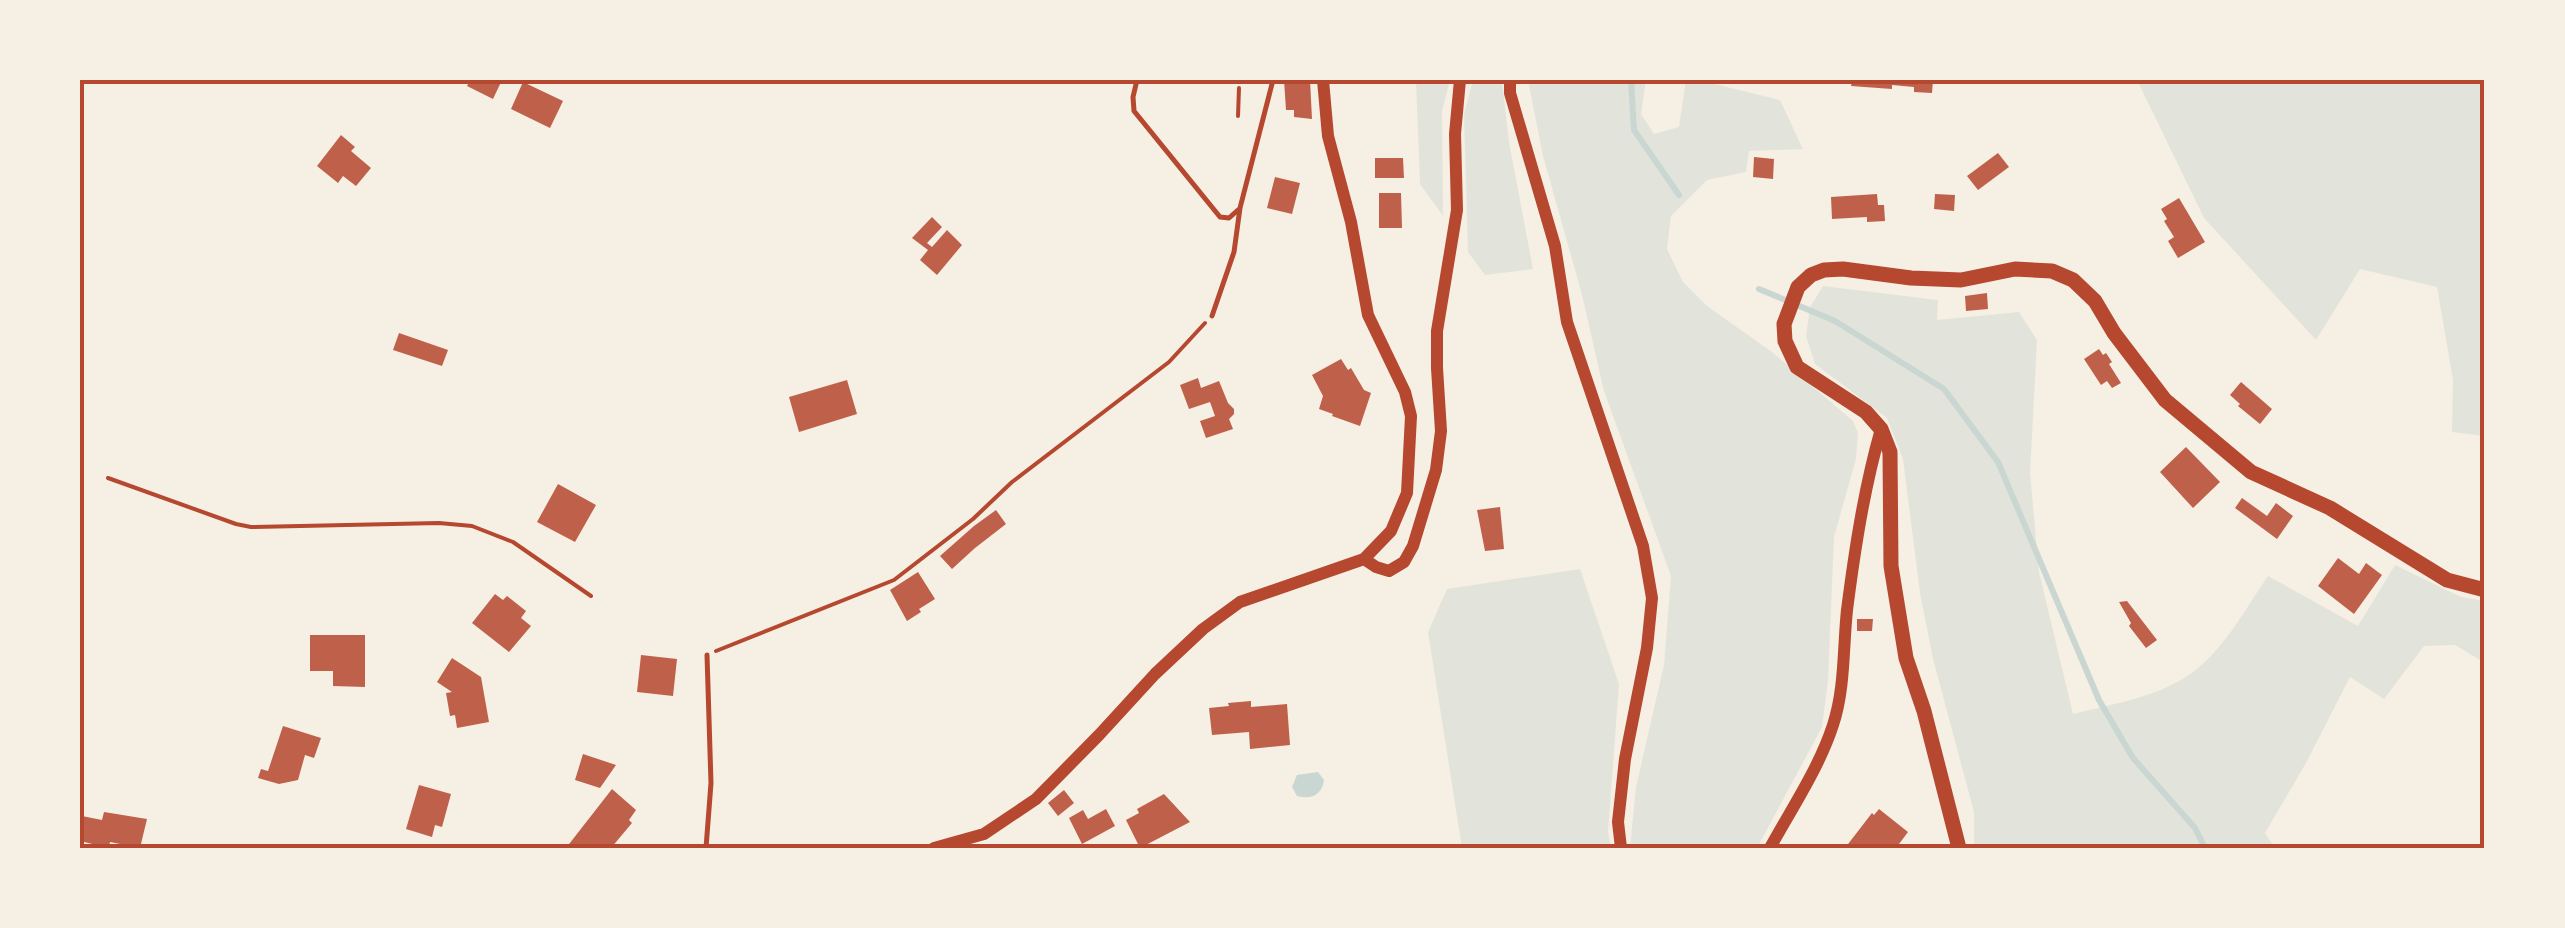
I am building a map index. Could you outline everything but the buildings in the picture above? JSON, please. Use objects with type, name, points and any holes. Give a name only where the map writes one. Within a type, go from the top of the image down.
[{"type":"main road","points":[[1959,848],[1906,658],[1891,566],[1890,452],[1881,428],[1866,412],[1797,367],[1785,341],[1784,324],[1798,288],[1811,275],[1843,269],[1961,280],[2015,268],[2052,270],[2073,280],[2094,301],[2165,400],[2251,472],[2330,508],[2447,580],[2485,590]]},
{"type":"street","points":[[934,848],[984,834],[1036,799],[1155,674],[1240,602],[1364,558],[1391,531],[1407,493],[1412,416],[1405,392],[1368,315],[1351,222],[1328,136],[1323,80]]},
{"type":"street","points":[[1364,558],[1389,571],[1404,562],[1413,546],[1436,470],[1441,432],[1437,331],[1457,210],[1455,134],[1460,80]]},
{"type":"street","points":[[1510,80],[1510,93],[1555,246],[1567,322],[1643,546],[1652,598],[1647,648],[1625,759],[1618,822],[1620,848]]},
{"type":"street","points":[[1770,848],[1834,724],[1865,484],[1881,428]]},
{"type":"lane","points":[[1137,80],[1134,110],[1155,138],[1220,217],[1229,218],[1240,208]]},
{"type":"lane","points":[[1212,316],[1234,252],[1240,208],[1273,80]]},
{"type":"lane","points":[[706,848],[711,783],[707,654]]},
{"type":"path","points":[[1238,116],[1240,88]]},
{"type":"path","points":[[707,654],[894,580],[973,520],[1012,482],[1169,362],[1212,316]]},
{"type":"path","points":[[108,478],[252,527],[439,523],[472,526],[513,542],[590,596]]},
{"type":"shaded area","points":[[1416,80],[1450,80],[1442,111],[1443,216],[1420,184]]},
{"type":"shaded area","points":[[1473,80],[1502,80],[1509,142],[1533,269],[1485,275],[1468,252],[1464,114]]},
{"type":"shaded area","points":[[1528,80],[1646,80],[1641,114],[1654,134],[1679,127],[1686,80],[1780,100],[1803,149],[1749,151],[1746,172],[1707,180],[1671,216],[1667,249],[1683,282],[1707,306],[1772,352],[1853,421],[1858,433],[1856,459],[1834,537],[1828,681],[1822,727],[1757,848],[1630,848],[1636,787],[1664,665],[1671,576],[1604,391],[1543,156]]},
{"type":"shaded area","points":[[2137,80],[2485,80],[2485,436],[2452,432],[2453,380],[2437,287],[2360,269],[2316,340],[2204,218]]},
{"type":"shaded area","points":[[1823,286],[1938,300],[1937,320],[2019,312],[2037,340],[2030,473],[2039,572],[2073,714],[2154,692],[2197,669],[2227,637],[2268,576],[2358,626],[2395,565],[2461,597],[2485,601],[2485,663],[2455,645],[2424,646],[2384,699],[2350,677],[2265,833],[2275,848],[1974,848],[1974,812],[1933,659],[1920,593],[1903,459],[1887,418],[1815,364],[1806,336],[1810,307]]},
{"type":"shaded area","points":[[1580,569],[1619,684],[1608,832],[1611,848],[1462,848],[1428,632],[1447,589]]},
{"type":"shaded area","points":[[1318,772],[1324,780],[1318,793],[1297,796],[1292,787],[1297,775]]},
{"type":"waterway","points":[[1631,80],[1634,130],[1679,195]]},
{"type":"waterway","points":[[1759,289],[1835,321],[1944,389],[1998,462],[2099,700],[2133,758],[2195,828],[2205,848]]}]
